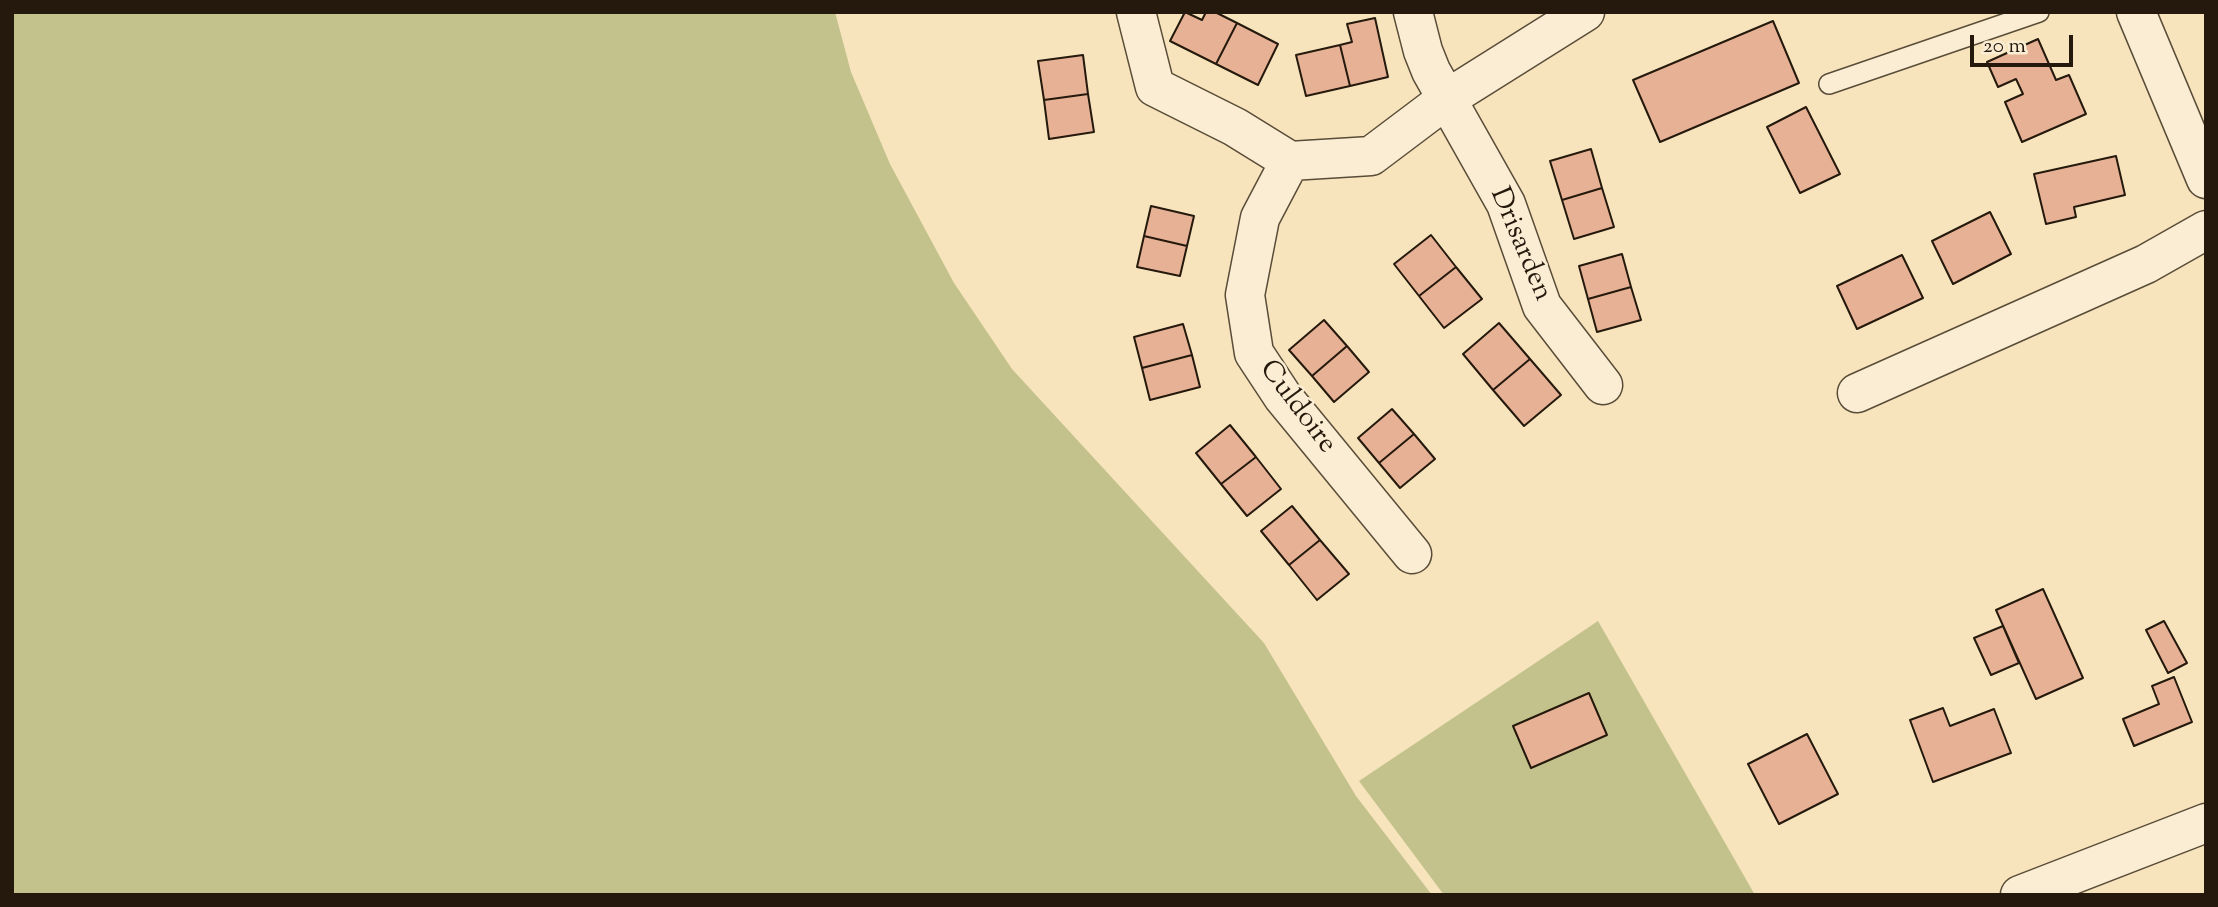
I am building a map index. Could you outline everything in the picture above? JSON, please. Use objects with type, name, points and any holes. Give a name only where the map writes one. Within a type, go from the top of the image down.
[{"type":"street","points":[[1136,12],[1155,87],[1235,127],[1290,161],[1371,156],[1448,98],[1585,12]]},
{"type":"street","name":"Drisarden","points":[[1413,12],[1431,71],[1506,204],[1542,306],[1603,384]]},
{"type":"street","points":[[2136,12],[2206,179]]},
{"type":"street","name":"Culdoire","points":[[1290,161],[1260,218],[1245,295],[1254,353],[1283,397],[1412,554]]},
{"type":"street","points":[[1857,393],[2146,264],[2206,230]]},
{"type":"street","points":[[2020,895],[2206,823]]},
{"type":"lane","points":[[1829,84],[2039,12]]},
{"type":"shaded area","points":[[12,12],[835,12],[851,72],[890,164],[954,283],[1012,369],[1264,643],[1356,796],[1432,895],[12,895]]},
{"type":"shaded area","points":[[1598,621],[1755,895],[1444,895],[1359,781]]},
{"type":"building","points":[[1185,12],[1202,20],[1206,12],[1215,12],[1237,23],[1216,64],[1170,41]]},
{"type":"building","points":[[1375,18],[1388,77],[1350,86],[1340,45],[1352,42],[1347,24]]},
{"type":"building","points":[[1773,21],[1799,83],[1660,142],[1633,80]]},
{"type":"building","points":[[1237,23],[1278,44],[1258,85],[1216,64]]},
{"type":"building","points":[[2038,39],[2056,80],[2069,75],[2086,114],[2022,142],[2005,102],[2023,94],[2016,79],[1998,87],[1987,62]]},
{"type":"building","points":[[1340,45],[1350,86],[1306,96],[1296,55]]},
{"type":"building","points":[[1083,55],[1088,94],[1044,100],[1038,61]]},
{"type":"building","points":[[1088,94],[1094,132],[1049,139],[1044,100]]},
{"type":"building","points":[[1806,107],[1840,174],[1800,193],[1767,127]]},
{"type":"building","points":[[1591,149],[1602,188],[1562,200],[1550,161]]},
{"type":"building","points":[[2116,156],[2125,195],[2074,207],[2076,217],[2046,224],[2034,174]]},
{"type":"building","points":[[1602,188],[1614,227],[1574,239],[1562,200]]},
{"type":"building","points":[[1151,206],[1194,216],[1187,246],[1144,236]]},
{"type":"building","points":[[1990,212],[2011,254],[1953,284],[1932,241]]},
{"type":"building","points":[[1431,235],[1456,267],[1419,296],[1394,264]]},
{"type":"building","points":[[1144,236],[1187,246],[1180,276],[1137,267]]},
{"type":"building","points":[[1622,254],[1631,287],[1588,299],[1579,266]]},
{"type":"building","points":[[1902,255],[1923,298],[1857,329],[1837,286]]},
{"type":"building","points":[[1456,267],[1482,299],[1444,328],[1419,296]]},
{"type":"building","points":[[1631,287],[1641,320],[1597,332],[1588,299]]},
{"type":"building","points":[[1324,320],[1347,346],[1312,376],[1289,350]]},
{"type":"building","points":[[1499,323],[1530,359],[1493,390],[1463,354]]},
{"type":"building","points":[[1183,324],[1192,355],[1142,368],[1134,337]]},
{"type":"building","points":[[1347,346],[1369,372],[1334,402],[1312,376]]},
{"type":"building","points":[[1192,355],[1200,387],[1150,400],[1142,368]]},
{"type":"building","points":[[1530,359],[1561,395],[1524,426],[1493,390]]},
{"type":"building","points":[[1392,409],[1414,434],[1379,463],[1358,438]]},
{"type":"building","points":[[1230,425],[1256,457],[1221,484],[1196,453]]},
{"type":"building","points":[[1414,434],[1435,459],[1400,488],[1379,463]]},
{"type":"building","points":[[1256,457],[1281,489],[1247,516],[1221,484]]},
{"type":"building","points":[[1292,506],[1320,540],[1289,565],[1261,531]]},
{"type":"building","points":[[1320,540],[1349,574],[1317,600],[1289,565]]},
{"type":"building","points":[[2043,589],[2083,678],[2036,699],[1996,610]]},
{"type":"building","points":[[2164,621],[2187,663],[2168,673],[2146,630]]},
{"type":"building","points":[[2003,626],[2019,663],[1991,675],[1974,638]]},
{"type":"building","points":[[2174,677],[2192,722],[2134,746],[2123,719],[2159,704],[2152,686]]},
{"type":"building","points":[[1589,693],[1607,735],[1531,768],[1513,726]]},
{"type":"building","points":[[1943,708],[1950,726],[1994,709],[2011,753],[1933,782],[1910,720]]},
{"type":"building","points":[[1807,734],[1838,794],[1779,824],[1748,764]]}]
